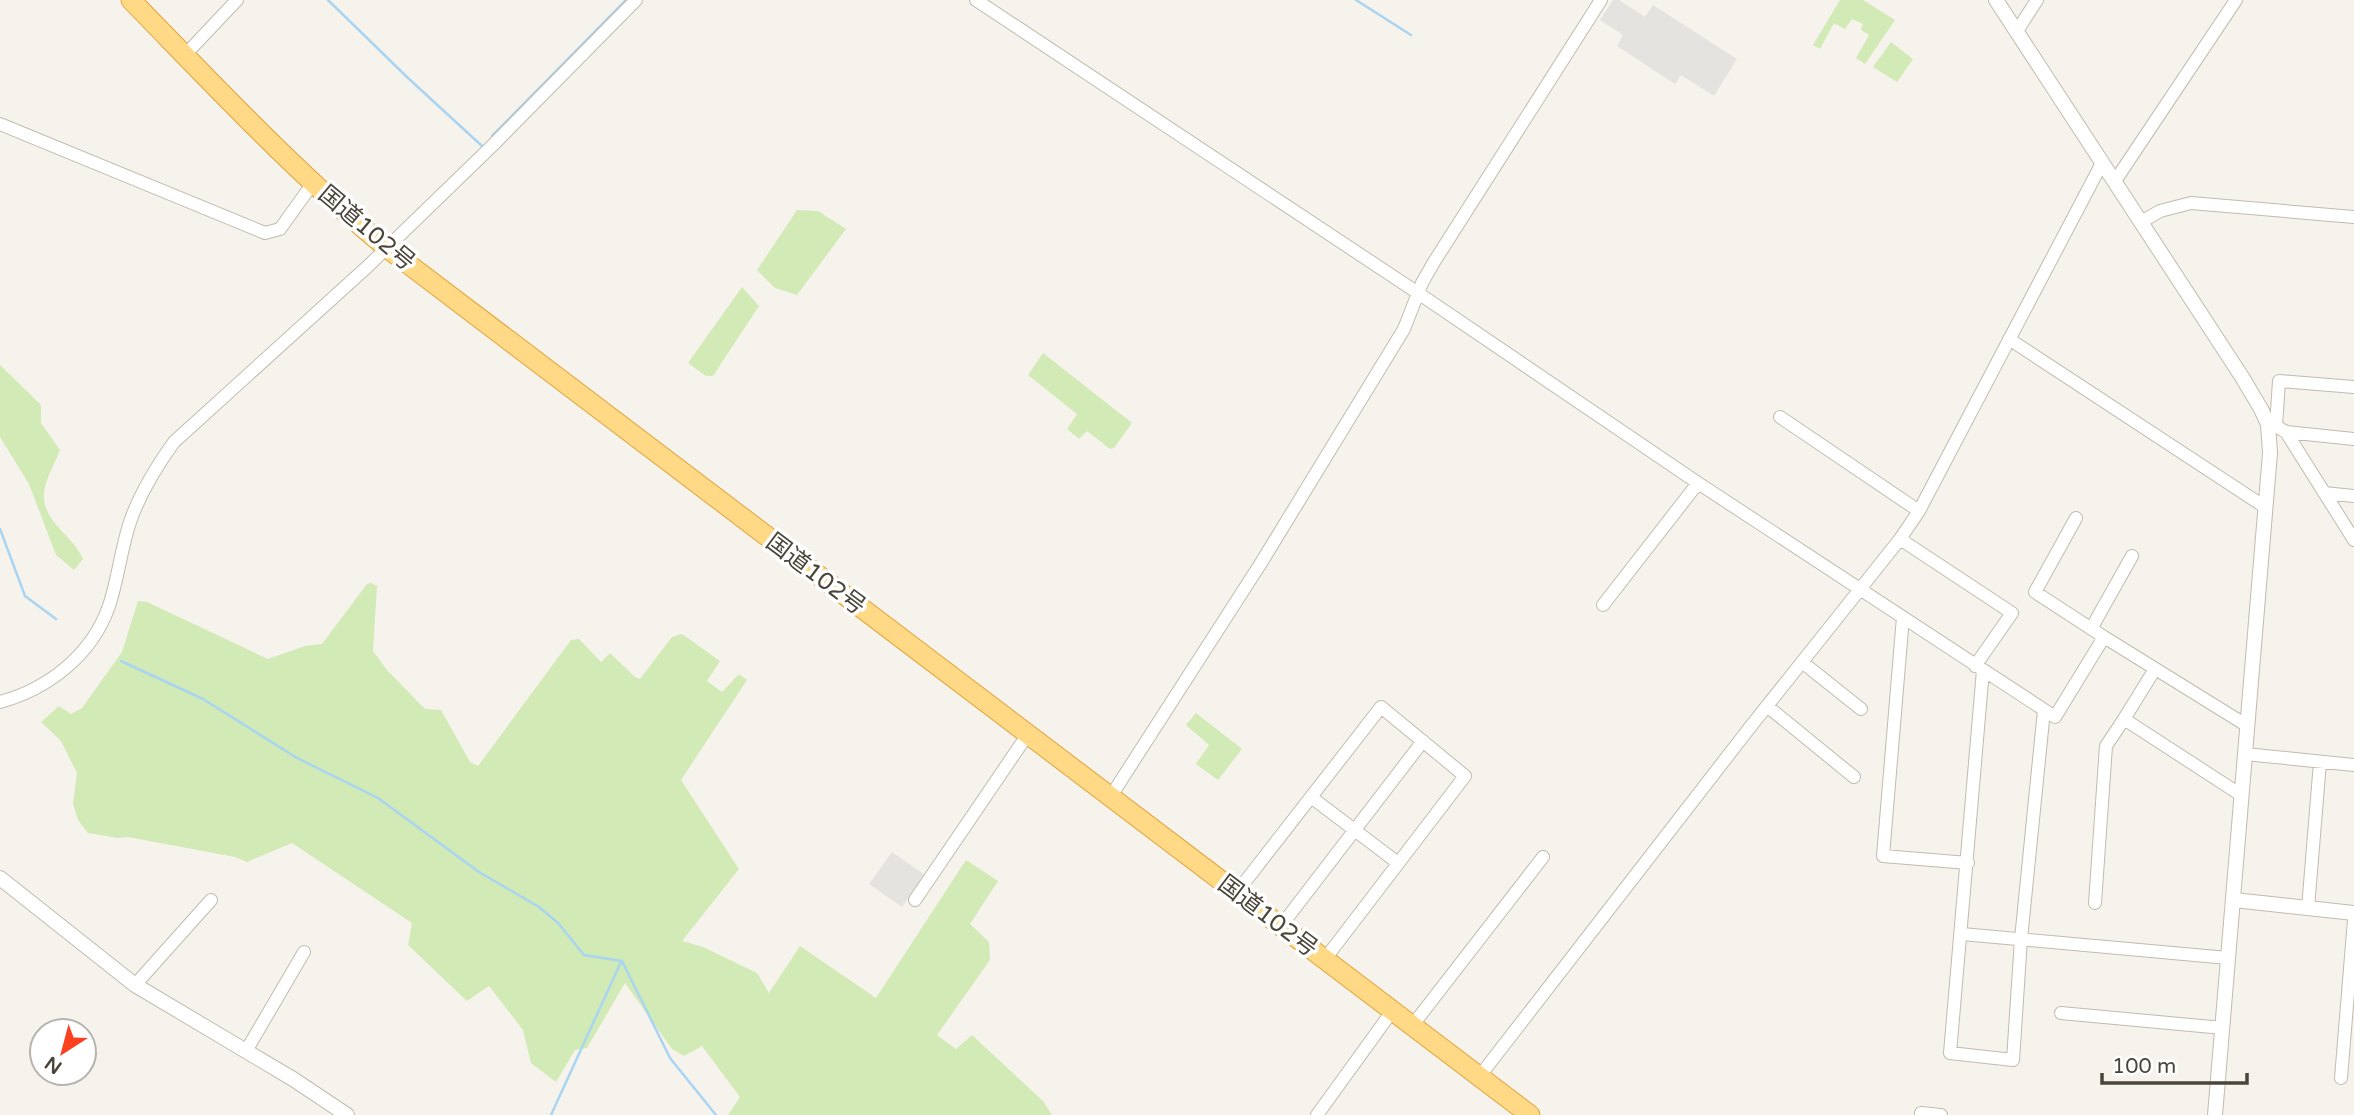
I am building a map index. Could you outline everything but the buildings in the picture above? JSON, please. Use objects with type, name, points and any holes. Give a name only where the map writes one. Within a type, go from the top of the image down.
[{"type":"highway","name":"国道102号","points":[[131,0],[313,183],[387,248],[1530,1115]]},
{"type":"street","points":[[184,55],[237,0]]},
{"type":"street","points":[[0,702],[31,691],[54,678],[74,662],[92,638],[109,607],[136,507],[157,466],[174,442],[387,248],[636,0]]},
{"type":"street","points":[[976,0],[1861,591],[2055,717],[2104,638]]},
{"type":"street","points":[[1111,796],[1262,563],[1404,329],[1434,262],[1601,0]]},
{"type":"street","points":[[1996,0],[2242,377],[2354,540]]},
{"type":"street","points":[[2017,32],[2037,0]]},
{"type":"street","points":[[2115,181],[2236,0]]},
{"type":"street","points":[[0,124],[265,233],[280,229],[313,183]]},
{"type":"street","points":[[1479,1077],[1900,539],[1919,511],[2102,163]]},
{"type":"street","points":[[2141,222],[2160,211],[2191,203],[2354,217]]},
{"type":"street","points":[[2009,339],[2265,507]]},
{"type":"street","points":[[2215,1115],[2265,507],[2279,381],[2354,387]]},
{"type":"street","points":[[1780,417],[1919,511]]},
{"type":"street","points":[[2276,427],[2354,439]]},
{"type":"street","points":[[1603,605],[1698,482]]},
{"type":"street","points":[[2324,493],[2354,496]]},
{"type":"street","points":[[2076,518],[2035,592],[2104,638],[2246,725]]},
{"type":"street","points":[[1900,539],[2012,613],[1979,668],[1968,863],[1950,1053],[2013,1059],[2021,939],[2044,710]]},
{"type":"street","points":[[2091,629],[2132,556]]},
{"type":"street","points":[[1903,617],[1883,856],[1968,863]]},
{"type":"street","points":[[1802,663],[1861,709]]},
{"type":"street","points":[[2095,903],[2106,747],[2155,669]]},
{"type":"street","points":[[1767,706],[1854,777]]},
{"type":"street","points":[[1237,892],[1381,707],[1465,776],[1325,959]]},
{"type":"street","points":[[2124,719],[2241,795]]},
{"type":"street","points":[[915,900],[1028,734]]},
{"type":"street","points":[[1281,926],[1423,741]]},
{"type":"street","points":[[2245,754],[2354,765]]},
{"type":"street","points":[[2308,908],[2320,762]]},
{"type":"street","points":[[1311,797],[1398,863]]},
{"type":"street","points":[[1412,1026],[1543,857]]},
{"type":"street","points":[[0,878],[135,985],[246,1051],[337,1112]]},
{"type":"street","points":[[135,985],[211,900]]},
{"type":"street","points":[[2234,900],[2354,913]]},
{"type":"street","points":[[2341,1078],[2354,920]]},
{"type":"street","points":[[1962,934],[2228,958]]},
{"type":"street","points":[[246,1051],[304,952]]},
{"type":"street","points":[[1318,1115],[1392,1010]]},
{"type":"street","points":[[2061,1013],[2223,1028]]},
{"type":"street","points":[[1921,1113],[1941,1115]]},
{"type":"green space","points":[[1840,0],[1863,0],[1895,20],[1865,64],[1856,58],[1869,35],[1861,30],[1863,24],[1852,19],[1845,29],[1834,23],[1820,49],[1813,45]]},
{"type":"green space","points":[[1891,42],[1913,59],[1897,82],[1873,67]]},
{"type":"green space","points":[[797,210],[818,211],[846,229],[797,295],[775,288],[757,270]]},
{"type":"green space","points":[[742,287],[759,306],[713,376],[706,376],[688,363]]},
{"type":"green space","points":[[1043,353],[1132,423],[1114,448],[1110,449],[1087,431],[1079,439],[1067,429],[1077,414],[1028,375]]},
{"type":"green space","points":[[0,365],[41,405],[41,423],[60,450],[46,483],[45,503],[53,520],[83,559],[74,570],[56,555],[29,484],[0,437]]},
{"type":"green space","points":[[367,584],[377,586],[373,651],[387,670],[425,709],[441,710],[470,762],[478,766],[571,640],[579,639],[601,662],[610,653],[640,679],[672,637],[682,634],[720,661],[707,681],[722,692],[739,674],[747,680],[681,780],[739,869],[682,941],[703,947],[757,973],[769,993],[800,946],[876,998],[966,860],[998,881],[970,924],[989,942],[990,960],[937,1035],[956,1049],[972,1035],[1043,1101],[1052,1115],[728,1115],[740,1097],[702,1046],[684,1056],[672,1049],[625,983],[587,1048],[575,1050],[556,1082],[531,1063],[523,1030],[489,986],[467,1001],[408,945],[412,923],[292,843],[247,862],[235,857],[128,837],[88,833],[78,820],[73,804],[77,773],[61,741],[41,722],[59,706],[71,714],[82,708],[122,652],[138,601],[147,602],[268,659],[305,646],[322,644]]},
{"type":"green space","points":[[1196,713],[1242,749],[1218,780],[1196,764],[1209,745],[1186,725]]},
{"type":"shaded area","points":[[1613,0],[1619,0],[1645,17],[1653,5],[1737,59],[1714,96],[1681,75],[1675,84],[1617,46],[1623,35],[1600,20]]},
{"type":"shaded area","points":[[892,852],[925,875],[902,907],[869,884]]},
{"type":"waterway","points":[[328,0],[482,146]]},
{"type":"waterway","points":[[492,136],[626,0]]},
{"type":"waterway","points":[[1356,0],[1411,35]]},
{"type":"waterway","points":[[0,529],[25,596],[56,619]]},
{"type":"waterway","points":[[121,661],[203,699],[297,758],[378,798],[479,872],[539,907],[558,923],[584,955],[622,961],[670,1058],[716,1115]]},
{"type":"waterway","points":[[551,1115],[621,962]]}]
